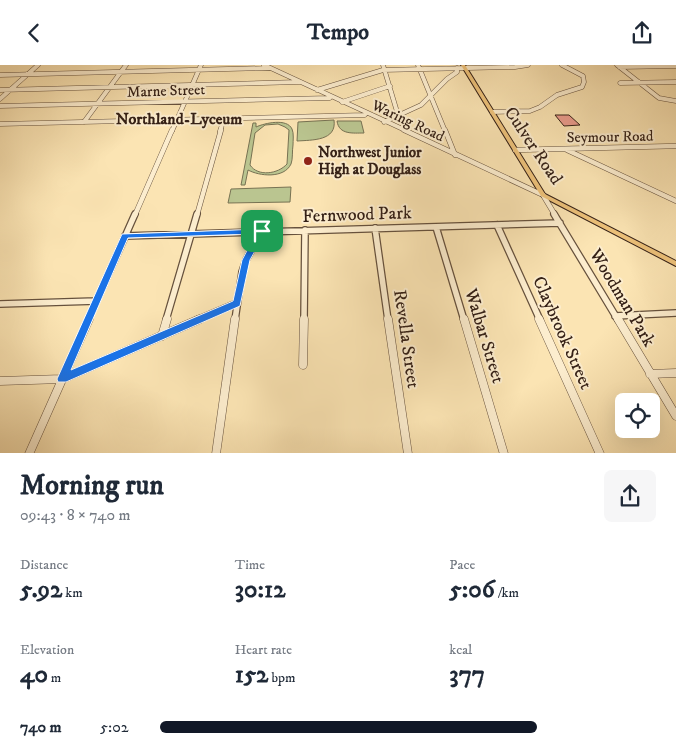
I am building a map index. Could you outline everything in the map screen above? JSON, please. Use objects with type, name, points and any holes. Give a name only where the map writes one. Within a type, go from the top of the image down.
[{"type":"main road","name":"Culver Road","points":[[464,67],[543,195],[676,264]]},
{"type":"street","points":[[0,99],[38,65]]},
{"type":"street","points":[[84,122],[126,65]]},
{"type":"street","points":[[29,453],[201,65]]},
{"type":"street","name":"Waring Road","points":[[264,65],[543,195]]},
{"type":"street","points":[[317,90],[384,67],[458,68],[528,65]]},
{"type":"street","points":[[492,112],[530,111],[540,107],[556,95],[582,87],[584,82],[583,76],[562,65]]},
{"type":"street","points":[[618,66],[676,66]]},
{"type":"street","points":[[618,66],[662,99],[676,101]]},
{"type":"street","points":[[384,67],[398,115]]},
{"type":"street","points":[[418,67],[455,155]]},
{"type":"street","points":[[0,75],[270,68]]},
{"type":"street","points":[[384,122],[422,105],[447,79],[457,72],[458,68]]},
{"type":"street","points":[[0,90],[299,82]]},
{"type":"street","points":[[620,83],[676,82]]},
{"type":"street","points":[[342,102],[390,86]]},
{"type":"street","name":"Marne Street","points":[[0,107],[332,97]]},
{"type":"street","points":[[0,124],[368,115]]},
{"type":"street","points":[[162,336],[224,119]]},
{"type":"street","name":"Seymour Road","points":[[514,150],[676,146]]},
{"type":"street","points":[[565,149],[676,201]]},
{"type":"street","name":"Woodman Park","points":[[543,195],[676,416]]},
{"type":"street","name":"Fernwood Park","points":[[125,236],[560,223]]},
{"type":"street","name":"Claybrook Street","points":[[497,225],[600,453]]},
{"type":"street","name":"Walbar Street","points":[[436,227],[504,453]]},
{"type":"street","name":"Revella Street","points":[[375,228],[408,453]]},
{"type":"street","points":[[303,365],[305,230]]},
{"type":"street","points":[[216,453],[242,272],[246,260],[262,231]]},
{"type":"street","points":[[0,304],[96,301]]},
{"type":"street","points":[[0,381],[62,379],[237,303]]},
{"type":"street","points":[[615,316],[676,313]]},
{"type":"street","points":[[650,374],[676,373]]},
{"type":"green space","points":[[334,120],[334,127],[328,136],[297,141],[298,122]]},
{"type":"green space","points":[[337,121],[361,121],[364,133],[344,131],[338,126]]},
{"type":"green space","points":[[276,122],[286,123],[293,133],[292,162],[288,169],[271,175],[258,174],[248,170],[245,185],[241,185],[253,123],[256,123],[256,127]],"holes":[[[278,124],[289,130],[287,164],[279,170],[268,173],[254,169],[250,165],[255,133],[265,125]]]},
{"type":"green space","points":[[291,187],[290,202],[228,203],[231,189]]},
{"type":"building","points":[[555,115],[569,115],[580,125],[564,126]]},
{"type":"place","name":"Northwest Junior High at Douglass","points":[[308,161]]},
{"type":"district","name":"Northland-Lyceum","points":[[179,119]]},
{"type":"route","points":[[262,231],[246,260],[237,303],[62,379],[125,236],[262,231]]}]
